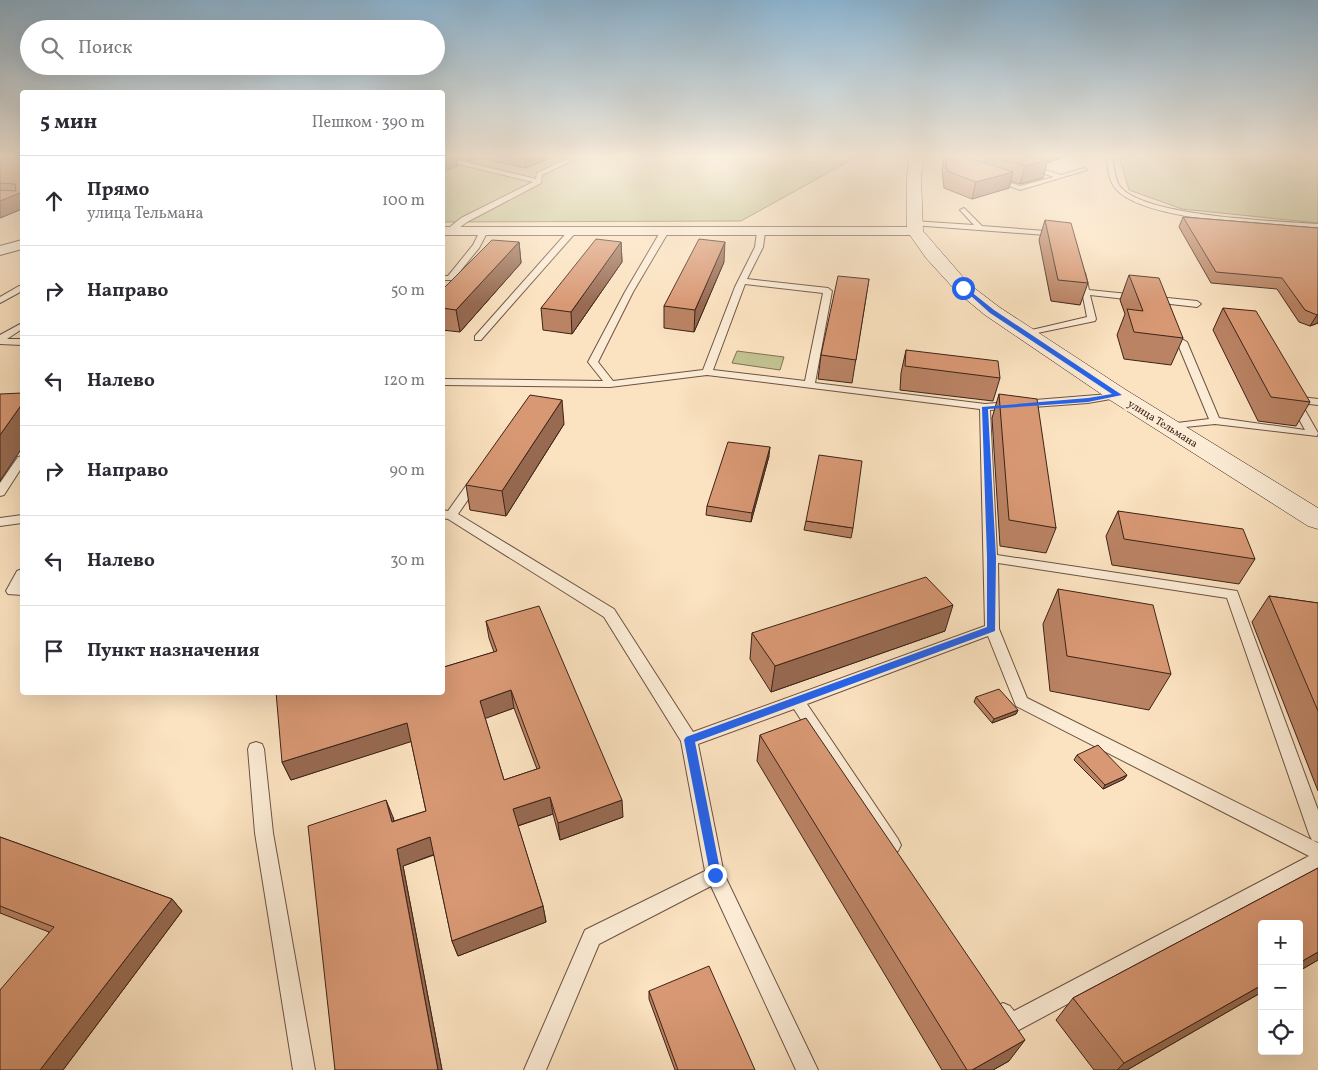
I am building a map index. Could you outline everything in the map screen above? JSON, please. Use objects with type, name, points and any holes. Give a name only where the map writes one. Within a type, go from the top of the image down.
[{"type":"main road","points":[[914,227],[915,205]]},
{"type":"main road","name":"улица Тельмана","points":[[914,227],[932,254],[963,288],[992,311],[1118,395],[1318,520]]},
{"type":"street","points":[[446,231],[761,232],[914,227]]},
{"type":"street","points":[[0,251],[20,245]]},
{"type":"lane","points":[[446,231],[494,205]]},
{"type":"lane","points":[[1155,205],[1200,216],[1318,226]]},
{"type":"lane","points":[[964,210],[980,228]]},
{"type":"lane","points":[[914,227],[980,228],[1071,235]]},
{"type":"lane","points":[[445,278],[450,278],[476,246],[484,231]]},
{"type":"lane","points":[[478,338],[573,231]]},
{"type":"lane","points":[[610,384],[593,362],[629,292],[665,231]]},
{"type":"lane","points":[[707,372],[742,281],[759,247],[761,232]]},
{"type":"lane","points":[[1026,334],[1092,319],[1079,264]]},
{"type":"lane","points":[[742,281],[828,291],[809,386]]},
{"type":"lane","points":[[0,300],[20,289]]},
{"type":"lane","points":[[1086,292],[1197,304]]},
{"type":"lane","points":[[0,340],[20,327]]},
{"type":"lane","points":[[0,340],[20,342]]},
{"type":"lane","points":[[1182,342],[1214,421]]},
{"type":"lane","points":[[445,382],[610,384],[707,372],[985,407],[1088,400],[1118,395]]},
{"type":"lane","points":[[1316,434],[1291,394],[1318,402]]},
{"type":"lane","points":[[985,407],[992,629],[1020,702],[1318,852]]},
{"type":"lane","points":[[1169,427],[1214,421],[1316,434]]},
{"type":"lane","points":[[0,492],[20,462]]},
{"type":"lane","points":[[486,467],[447,514],[609,612],[690,740],[715,875],[807,1070]]},
{"type":"lane","points":[[0,522],[20,519]]},
{"type":"lane","points":[[991,558],[1232,594],[1318,834]]},
{"type":"lane","points":[[20,578],[14,591],[20,590]]},
{"type":"lane","points":[[690,740],[992,629]]},
{"type":"lane","points":[[796,701],[901,858]]},
{"type":"lane","points":[[256,749],[264,833],[304,1070]]},
{"type":"lane","points":[[994,999],[1010,1024],[1318,861]]},
{"type":"lane","points":[[535,1070],[592,937],[715,875]]},
{"type":"green space","points":[[445,205],[770,205],[741,221],[445,222]]},
{"type":"green space","points":[[1171,205],[1318,205],[1318,223],[1182,209]]},
{"type":"green space","points":[[737,351],[784,357],[780,370],[732,363]]},
{"type":"building","points":[[1183,217],[1318,228],[1318,314],[1305,310],[1282,278],[1216,272]]},
{"type":"building","points":[[1045,220],[1071,223],[1088,283],[1058,280]]},
{"type":"building","points":[[596,239],[621,242],[571,312],[541,308]]},
{"type":"building","points":[[699,239],[725,242],[695,310],[664,306]]},
{"type":"building","points":[[492,240],[519,242],[456,310],[445,308],[445,287]]},
{"type":"building","points":[[1129,275],[1159,278],[1183,338],[1134,332],[1127,309],[1143,311]]},
{"type":"building","points":[[838,276],[869,279],[856,360],[821,355]]},
{"type":"building","points":[[1223,308],[1256,311],[1310,402],[1271,397]]},
{"type":"building","points":[[906,350],[998,361],[1000,378],[905,366]]},
{"type":"building","points":[[20,393],[20,407],[0,435],[0,394]]},
{"type":"building","points":[[999,394],[1037,399],[1056,528],[1009,520]]},
{"type":"building","points":[[530,395],[562,400],[502,491],[466,485]]},
{"type":"building","points":[[728,442],[770,447],[752,513],[707,506]]},
{"type":"building","points":[[819,455],[862,461],[853,528],[806,521]]},
{"type":"building","points":[[1118,511],[1243,529],[1255,559],[1124,539]]},
{"type":"building","points":[[926,577],[953,605],[775,666],[752,633]]},
{"type":"building","points":[[1058,589],[1153,605],[1171,674],[1067,656]]},
{"type":"building","points":[[1269,596],[1318,603],[1318,711]]},
{"type":"building","points":[[539,606],[622,800],[558,823],[550,797],[513,809],[543,906],[452,941],[430,837],[397,849],[438,1070],[335,1070],[308,826],[386,800],[392,822],[426,811],[407,723],[282,762],[276,695],[445,695],[445,667],[497,651],[486,621]],"holes":[[[511,690],[540,768],[504,780],[480,701]]]},
{"type":"building","points":[[999,689],[1018,710],[994,719],[976,697]]},
{"type":"building","points":[[806,718],[1025,1040],[972,1070],[967,1070],[760,735]]},
{"type":"building","points":[[1098,745],[1127,775],[1105,785],[1077,755]]},
{"type":"building","points":[[0,837],[172,899],[40,1070],[0,1070],[0,990],[54,927],[0,906]]},
{"type":"building","points":[[1318,868],[1318,952],[1303,961],[1303,920],[1258,920],[1258,987],[1124,1063],[1073,998]]},
{"type":"building","points":[[709,966],[755,1070],[678,1070],[649,991]]},
{"type":"route","points":[[715,875],[690,740],[992,629],[985,407],[1024,406],[1118,395],[992,311],[963,288]]}]
